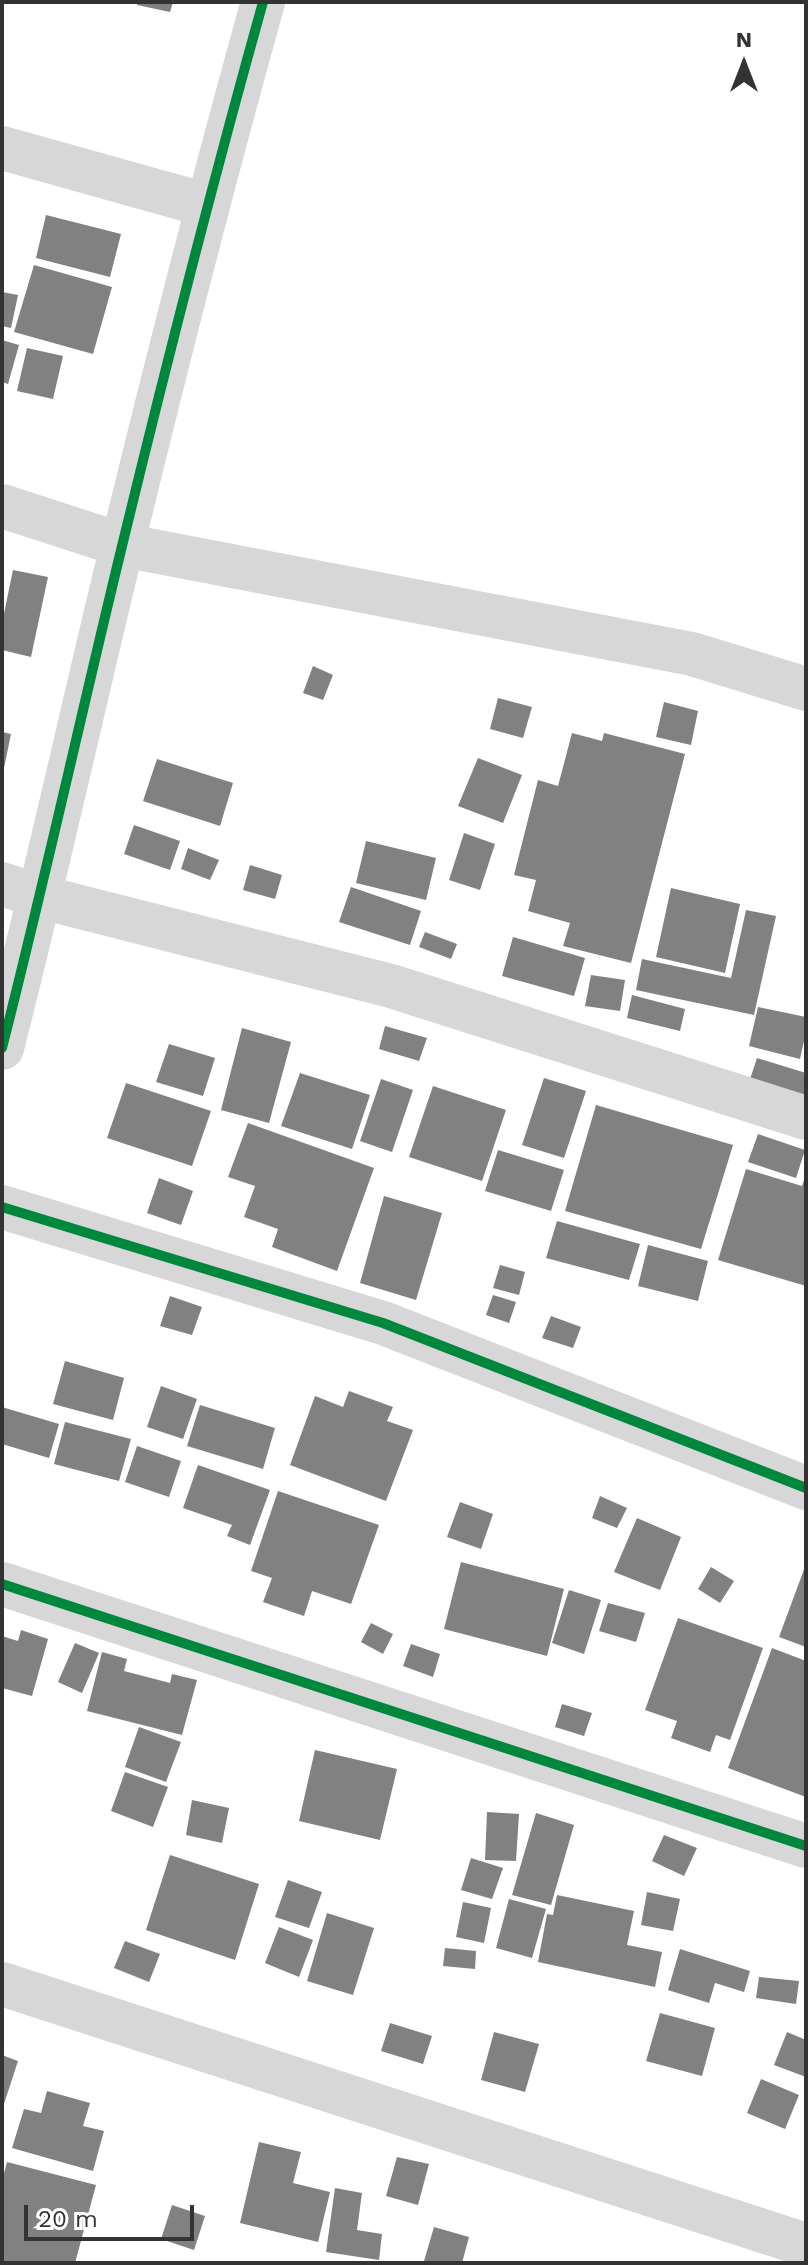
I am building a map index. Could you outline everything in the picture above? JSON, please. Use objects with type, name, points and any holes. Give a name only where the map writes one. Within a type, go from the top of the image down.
[{"type":"street","points":[[2,1048],[21,890],[122,545],[206,205],[263,2]]},
{"type":"street","points":[[2,148],[206,205]]},
{"type":"street","points":[[2,506],[122,545],[692,654],[806,689]]},
{"type":"street","points":[[21,890],[391,986],[806,1118]]},
{"type":"street","points":[[2,1207],[383,1323],[806,1488]]},
{"type":"street","points":[[2,1584],[806,1846]]},
{"type":"street","points":[[2,1984],[806,2245]]},
{"type":"building","points":[[138,2],[173,2],[170,12],[137,5]]},
{"type":"building","points":[[46,215],[121,234],[110,277],[36,258]]},
{"type":"building","points":[[34,265],[112,287],[93,354],[14,332]]},
{"type":"building","points":[[2,292],[18,295],[11,328],[2,326]]},
{"type":"building","points":[[2,340],[19,345],[8,384],[2,382]]},
{"type":"building","points":[[27,348],[63,356],[53,399],[17,391]]},
{"type":"building","points":[[13,570],[48,577],[31,657],[2,650],[2,623]]},
{"type":"building","points":[[313,666],[333,675],[323,700],[303,693]]},
{"type":"building","points":[[498,698],[532,707],[523,738],[490,729]]},
{"type":"building","points":[[664,702],[698,711],[691,745],[656,737]]},
{"type":"building","points":[[2,732],[11,734],[3,773],[2,773]]},
{"type":"building","points":[[572,733],[602,741],[604,733],[685,754],[631,963],[563,946],[570,923],[528,911],[536,880],[514,875],[538,780],[558,786]]},
{"type":"building","points":[[478,758],[522,775],[503,823],[458,806]]},
{"type":"building","points":[[157,759],[233,783],[220,826],[143,801]]},
{"type":"building","points":[[134,825],[180,841],[170,870],[124,854]]},
{"type":"building","points":[[464,833],[495,844],[480,890],[449,880]]},
{"type":"building","points":[[366,841],[436,858],[426,900],[356,883]]},
{"type":"building","points":[[188,848],[219,860],[210,880],[181,869]]},
{"type":"building","points":[[250,865],[282,875],[275,899],[243,890]]},
{"type":"building","points":[[351,887],[421,911],[410,945],[339,922]]},
{"type":"building","points":[[671,888],[740,904],[725,973],[656,957]]},
{"type":"building","points":[[746,910],[776,916],[754,1015],[636,990],[642,959],[731,978]]},
{"type":"building","points":[[425,932],[457,944],[451,959],[419,947]]},
{"type":"building","points":[[513,937],[585,958],[574,996],[502,976]]},
{"type":"building","points":[[591,975],[625,980],[620,1011],[585,1006]]},
{"type":"building","points":[[632,995],[685,1009],[680,1031],[627,1018]]},
{"type":"building","points":[[758,1007],[806,1017],[800,1059],[749,1046]]},
{"type":"building","points":[[385,1026],[427,1038],[419,1061],[379,1049]]},
{"type":"building","points":[[242,1028],[291,1042],[269,1123],[221,1110]]},
{"type":"building","points":[[169,1044],[215,1058],[203,1096],[156,1082]]},
{"type":"building","points":[[757,1058],[806,1073],[806,1097],[750,1079]]},
{"type":"building","points":[[300,1073],[370,1095],[352,1149],[281,1126]]},
{"type":"building","points":[[544,1078],[586,1091],[564,1158],[522,1145]]},
{"type":"building","points":[[381,1079],[413,1090],[392,1152],[360,1141]]},
{"type":"building","points":[[126,1083],[211,1111],[192,1166],[107,1138]]},
{"type":"building","points":[[433,1086],[506,1110],[482,1181],[409,1157]]},
{"type":"building","points":[[596,1105],[733,1145],[701,1249],[565,1211]]},
{"type":"building","points":[[248,1123],[374,1168],[337,1271],[272,1247],[278,1229],[244,1217],[255,1186],[228,1177]]},
{"type":"building","points":[[758,1134],[805,1150],[796,1178],[748,1162]]},
{"type":"building","points":[[498,1150],[564,1170],[551,1211],[485,1191]]},
{"type":"building","points":[[746,1169],[802,1186],[806,1174],[806,1286],[718,1260]]},
{"type":"building","points":[[159,1178],[193,1191],[181,1225],[147,1213]]},
{"type":"building","points":[[384,1196],[442,1213],[416,1300],[360,1283]]},
{"type":"building","points":[[557,1221],[640,1244],[629,1280],[546,1258]]},
{"type":"building","points":[[648,1245],[708,1261],[698,1301],[638,1286]]},
{"type":"building","points":[[500,1265],[525,1272],[519,1295],[493,1288]]},
{"type":"building","points":[[493,1295],[516,1302],[509,1323],[486,1315]]},
{"type":"building","points":[[170,1296],[202,1307],[192,1335],[160,1326]]},
{"type":"building","points":[[551,1316],[581,1327],[573,1348],[542,1338]]},
{"type":"building","points":[[65,1361],[124,1378],[113,1420],[53,1404]]},
{"type":"building","points":[[161,1386],[197,1399],[183,1439],[147,1427]]},
{"type":"building","points":[[349,1391],[393,1407],[387,1421],[413,1430],[386,1501],[290,1465],[315,1396],[343,1407]]},
{"type":"building","points":[[200,1405],[275,1428],[263,1469],[187,1446]]},
{"type":"building","points":[[2,1407],[59,1424],[49,1458],[2,1444]]},
{"type":"building","points":[[65,1422],[131,1439],[119,1481],[54,1464]]},
{"type":"building","points":[[137,1446],[181,1461],[169,1497],[125,1482]]},
{"type":"building","points":[[198,1465],[270,1490],[250,1545],[227,1536],[232,1525],[183,1508]]},
{"type":"building","points":[[278,1491],[379,1525],[351,1604],[312,1591],[304,1616],[263,1602],[272,1578],[251,1571]]},
{"type":"building","points":[[600,1496],[627,1508],[617,1528],[592,1518]]},
{"type":"building","points":[[460,1502],[493,1514],[481,1549],[447,1537]]},
{"type":"building","points":[[637,1518],[681,1537],[660,1590],[614,1572]]},
{"type":"building","points":[[461,1562],[564,1589],[547,1656],[444,1629]]},
{"type":"building","points":[[806,1564],[806,1647],[779,1637]]},
{"type":"building","points":[[711,1567],[734,1581],[720,1603],[698,1589]]},
{"type":"building","points":[[569,1590],[601,1600],[584,1654],[552,1643]]},
{"type":"building","points":[[608,1603],[645,1613],[636,1642],[599,1631]]},
{"type":"building","points":[[678,1618],[763,1648],[730,1740],[716,1735],[710,1752],[671,1738],[677,1721],[645,1710]]},
{"type":"building","points":[[371,1623],[393,1634],[383,1654],[361,1642]]},
{"type":"building","points":[[21,1630],[48,1639],[32,1696],[2,1688],[2,1636],[18,1641]]},
{"type":"building","points":[[75,1643],[99,1653],[82,1693],[58,1682]]},
{"type":"building","points":[[411,1644],[440,1654],[433,1677],[403,1666]]},
{"type":"building","points":[[772,1648],[806,1661],[806,1797],[728,1768]]},
{"type":"building","points":[[102,1652],[127,1659],[124,1671],[170,1683],[172,1674],[197,1680],[182,1735],[87,1711]]},
{"type":"building","points":[[562,1704],[592,1713],[584,1736],[555,1727]]},
{"type":"building","points":[[139,1727],[181,1742],[166,1782],[125,1767]]},
{"type":"building","points":[[315,1750],[397,1769],[380,1840],[299,1821]]},
{"type":"building","points":[[125,1772],[168,1787],[153,1827],[111,1811]]},
{"type":"building","points":[[192,1800],[229,1808],[222,1843],[186,1835]]},
{"type":"building","points":[[487,1812],[519,1814],[516,1861],[485,1860]]},
{"type":"building","points":[[536,1813],[574,1825],[551,1905],[512,1895]]},
{"type":"building","points":[[664,1835],[697,1848],[684,1876],[652,1861]]},
{"type":"building","points":[[170,1855],[259,1884],[235,1960],[146,1930]]},
{"type":"building","points":[[471,1858],[503,1868],[492,1899],[461,1890]]},
{"type":"building","points":[[288,1880],[322,1892],[309,1928],[275,1917]]},
{"type":"building","points":[[647,1892],[680,1899],[673,1931],[641,1925]]},
{"type":"building","points":[[557,1895],[634,1911],[627,1945],[662,1952],[655,1987],[538,1962],[547,1914],[553,1915]]},
{"type":"building","points":[[509,1899],[546,1909],[532,1958],[496,1948]]},
{"type":"building","points":[[463,1902],[491,1908],[484,1943],[456,1937]]},
{"type":"building","points":[[327,1913],[374,1928],[353,1995],[307,1981]]},
{"type":"building","points":[[279,1927],[313,1940],[299,1977],[265,1963]]},
{"type":"building","points":[[125,1941],[160,1954],[149,1982],[114,1968]]},
{"type":"building","points":[[445,1948],[476,1951],[475,1969],[443,1966]]},
{"type":"building","points":[[680,1949],[750,1971],[744,1992],[715,1983],[709,2003],[668,1990]]},
{"type":"building","points":[[759,1977],[799,1981],[796,2004],[756,1998]]},
{"type":"building","points":[[660,2013],[715,2028],[702,2076],[646,2061]]},
{"type":"building","points":[[390,2023],[432,2036],[423,2064],[381,2051]]},
{"type":"building","points":[[494,2032],[539,2044],[525,2092],[481,2080]]},
{"type":"building","points":[[787,2032],[806,2040],[806,2077],[774,2065]]},
{"type":"building","points":[[2,2055],[18,2061],[3,2107],[2,2107]]},
{"type":"building","points":[[761,2079],[799,2095],[785,2129],[747,2113]]},
{"type":"building","points":[[47,2091],[90,2103],[83,2126],[104,2131],[93,2171],[12,2148],[24,2109],[41,2113]]},
{"type":"building","points":[[259,2142],[301,2152],[293,2183],[330,2192],[318,2242],[240,2223]]},
{"type":"building","points":[[397,2157],[429,2164],[418,2205],[386,2196]]},
{"type":"building","points":[[7,2162],[96,2185],[75,2263],[2,2262],[2,2181]]},
{"type":"building","points":[[335,2188],[362,2193],[357,2230],[382,2234],[379,2260],[326,2252]]},
{"type":"building","points":[[172,2205],[205,2216],[194,2250],[161,2239]]},
{"type":"building","points":[[434,2227],[469,2237],[462,2263],[424,2261]]},
{"type":"cycle path","points":[[2,1048],[156,406],[263,2]]},
{"type":"cycle path","points":[[2,1207],[383,1323],[806,1488]]},
{"type":"cycle path","points":[[2,1584],[806,1846]]}]
